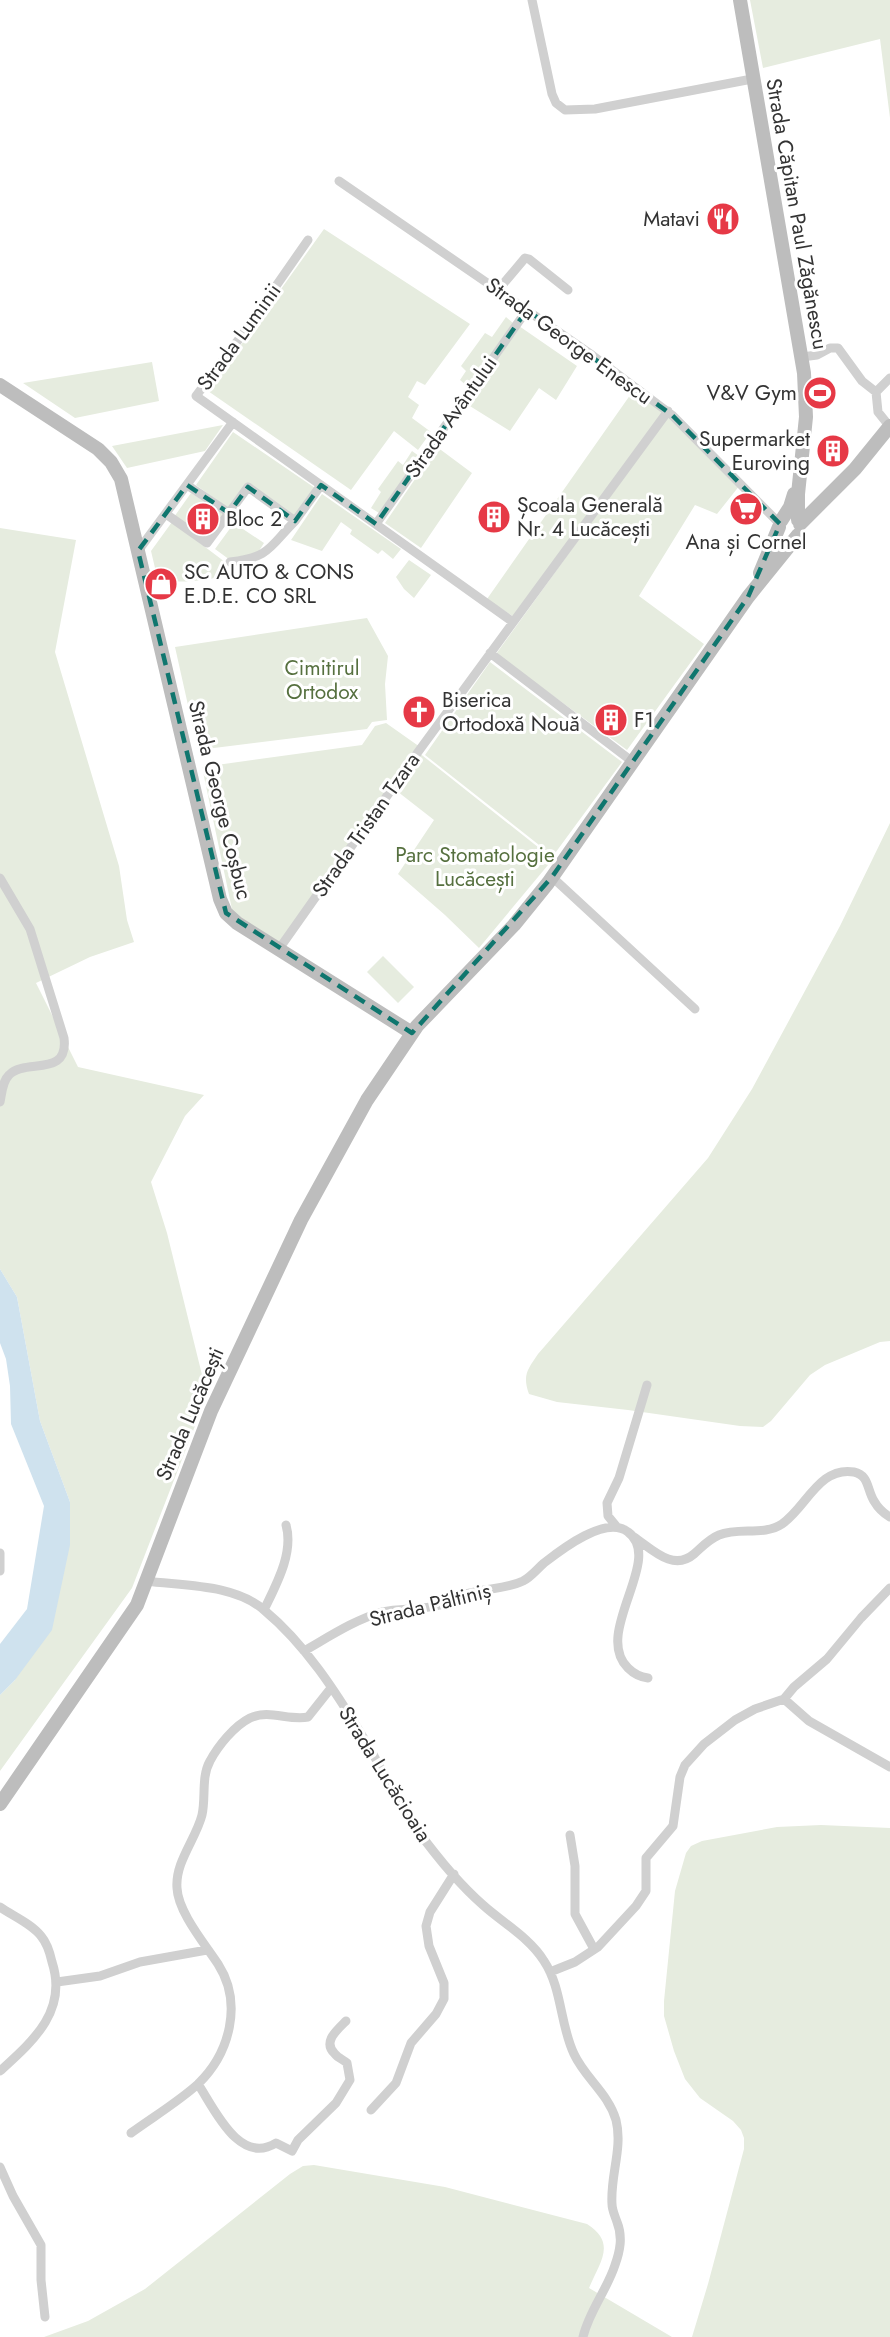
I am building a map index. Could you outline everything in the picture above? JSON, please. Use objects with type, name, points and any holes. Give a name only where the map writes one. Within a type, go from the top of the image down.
[{"type":"main road","name":"Strada Căpitan Paul Zăgănescu","points":[[412,1033],[514,925],[552,877],[799,526],[800,471],[806,417],[802,357],[740,0]]},
{"type":"main road","name":"Strada George Coșbuc","points":[[0,385],[98,450],[111,462],[121,479],[220,899],[226,913],[412,1033]]},
{"type":"main road","points":[[780,524],[790,517],[799,526],[855,469],[890,426]]},
{"type":"main road","name":"Strada Căpitan Paul Zăgănescu","points":[[748,597],[780,524],[790,507],[800,471]]},
{"type":"main road","name":"Strada Lucăcești","points":[[0,1804],[137,1605],[211,1411],[301,1220],[367,1100],[412,1033]]},
{"type":"street","points":[[532,0],[552,94],[556,103],[565,110],[595,109],[752,79]]},
{"type":"street","name":"Strada George Enescu","points":[[339,181],[527,310],[668,411],[780,524]]},
{"type":"street","name":"Strada Luminii","points":[[308,240],[243,335],[196,396],[513,622]]},
{"type":"street","points":[[498,290],[525,258],[568,290]]},
{"type":"street","name":"Strada Avântului","points":[[376,524],[527,310]]},
{"type":"street","points":[[802,357],[817,356],[830,348],[838,348],[862,381],[876,392],[878,412],[890,426]]},
{"type":"street","points":[[876,392],[890,378]]},
{"type":"street","name":"Strada Tristan Tzara","points":[[279,949],[490,653],[668,411]]},
{"type":"street","points":[[138,551],[233,423]]},
{"type":"street","points":[[187,485],[229,513]]},
{"type":"street","points":[[230,562],[252,558],[268,551],[295,521],[321,485]]},
{"type":"street","points":[[166,514],[207,543],[248,487],[295,521]]},
{"type":"street","points":[[490,653],[633,762]]},
{"type":"street","points":[[552,877],[695,1009]]},
{"type":"street","points":[[0,878],[30,929],[64,1038],[65,1049],[62,1056],[49,1064],[26,1068],[9,1075],[3,1084],[0,1102]]},
{"type":"street","points":[[647,1385],[619,1478],[607,1503],[608,1516],[617,1527],[669,1560],[680,1562],[691,1557],[717,1535],[734,1531],[769,1529],[783,1523],[820,1483],[833,1475],[847,1472],[858,1474],[865,1479],[872,1499],[890,1517]]},
{"type":"street","points":[[264,1610],[279,1578],[288,1548],[289,1534],[286,1525]]},
{"type":"street","name":"Strada Păltiniș","points":[[304,1650],[381,1612],[443,1604],[468,1593],[504,1587],[525,1580],[577,1540],[605,1527],[617,1527]]},
{"type":"street","points":[[632,1535],[637,1544],[638,1557],[617,1637],[617,1650],[622,1662],[632,1672],[637,1676],[648,1678]]},
{"type":"street","points":[[0,1553],[0,1571]]},
{"type":"street","name":"Strada Lucăcioaia","points":[[146,1581],[229,1592],[264,1610],[304,1650],[331,1688],[363,1737],[417,1830],[476,1899],[532,1946],[543,1959],[550,1972],[573,2051],[604,2096],[617,2127],[612,2201],[620,2229],[620,2249],[605,2289],[586,2325],[583,2337]]},
{"type":"street","points":[[550,1972],[575,1962],[594,1949],[617,1928],[644,1895],[647,1885],[646,1858],[673,1826],[680,1777],[685,1765],[710,1739],[735,1720],[755,1709],[784,1700],[794,1687],[827,1659],[890,1588]]},
{"type":"street","points":[[131,2133],[198,2084],[218,2058],[229,2032],[232,2012],[230,1991],[219,1965],[207,1950],[185,1912],[177,1888],[180,1867],[202,1816],[208,1766],[217,1751],[244,1721],[266,1714],[308,1717],[331,1688]]},
{"type":"street","points":[[784,1700],[809,1721],[890,1767]]},
{"type":"street","points":[[570,1835],[575,1866],[575,1914],[594,1949]]},
{"type":"street","points":[[371,2110],[396,2083],[411,2043],[436,2014],[444,1999],[444,1983],[429,1946],[426,1926],[430,1912],[454,1874]]},
{"type":"street","points":[[0,1907],[41,1936],[50,1956],[57,1982],[51,2012],[40,2030],[0,2072]]},
{"type":"street","points":[[57,1982],[100,1976],[140,1962],[207,1950]]},
{"type":"street","points":[[198,2084],[241,2144],[262,2148],[276,2143],[292,2151],[298,2140],[336,2103],[350,2080],[347,2063],[335,2054],[330,2043],[331,2036],[346,2021]]},
{"type":"street","points":[[0,2167],[40,2245],[40,2280],[45,2317]]},
{"type":"highlighted area","points":[[527,310],[672,415],[780,524],[748,597],[552,877],[412,1033],[226,913],[138,551],[187,485],[229,513],[248,487],[295,521],[321,485],[376,524]]},
{"type":"green space","points":[[750,0],[890,0],[890,118],[880,39],[763,68]]},
{"type":"green space","points":[[324,229],[470,324],[425,385],[417,381],[408,397],[419,405],[412,418],[431,432],[418,450],[394,431],[351,490],[208,391]]},
{"type":"green space","points":[[506,317],[513,323],[468,387],[460,380],[466,371],[461,366],[485,333],[492,337]]},
{"type":"green space","points":[[519,326],[577,366],[556,400],[539,388],[510,431],[465,403]]},
{"type":"green space","points":[[152,362],[159,401],[75,418],[23,383]]},
{"type":"green space","points":[[633,391],[663,413],[514,617],[487,599]]},
{"type":"green space","points":[[668,416],[740,485],[717,514],[695,505],[639,596],[704,644],[627,750],[496,654]]},
{"type":"green space","points":[[223,425],[205,451],[127,468],[112,446]]},
{"type":"green space","points":[[233,432],[315,488],[294,517],[248,484],[229,509],[196,485]]},
{"type":"green space","points":[[437,447],[472,473],[421,548],[385,523]]},
{"type":"green space","points":[[412,451],[419,456],[379,513],[371,508],[381,492],[378,489],[398,461],[403,465]]},
{"type":"green space","points":[[191,493],[224,515],[206,540],[174,517]]},
{"type":"green space","points":[[322,494],[401,549],[393,559],[382,550],[378,554],[350,534],[352,530],[341,522],[322,551],[291,540]]},
{"type":"green space","points":[[172,522],[225,562],[223,576],[204,580],[174,581],[168,578],[163,567],[155,568],[151,551]]},
{"type":"green space","points":[[234,523],[264,543],[257,554],[230,560],[215,549]]},
{"type":"green space","points":[[0,528],[76,540],[55,652],[119,866],[127,920],[134,942],[90,957],[36,983],[78,1067],[204,1095],[185,1116],[151,1182],[167,1233],[207,1395],[132,1588],[0,1771],[0,1695],[15,1680],[70,1502],[40,1421],[17,1297],[0,1269]]},
{"type":"green space","points":[[409,560],[431,575],[414,598],[396,577]]},
{"type":"green space","name":"Cimitirul Ortodox","points":[[367,618],[388,656],[385,684],[387,720],[372,722],[367,729],[198,750],[175,647]]},
{"type":"green space","points":[[490,662],[622,762],[553,856],[425,755]]},
{"type":"green space","points":[[386,723],[420,747],[282,944],[233,914],[202,767],[362,745],[375,726]]},
{"type":"green space","name":"Parc Stomatologie Lucăcești","points":[[418,752],[553,859],[479,948],[398,874],[434,820],[393,788]]},
{"type":"green space","points":[[890,823],[890,1341],[880,1342],[825,1365],[810,1375],[771,1421],[763,1427],[557,1402],[529,1394],[526,1377],[538,1354],[708,1158],[752,1089],[840,926]]},
{"type":"green space","points":[[383,956],[414,987],[398,1003],[367,972]]},
{"type":"green space","points":[[821,1825],[890,1828],[890,2337],[692,2337],[744,2149],[744,2138],[741,2130],[733,2121],[700,2098],[685,2079],[664,2016],[675,1891],[686,1853],[691,1846],[702,1841],[777,1827]]},
{"type":"green space","points":[[314,2165],[445,2187],[587,2224],[602,2238],[604,2246],[601,2261],[589,2288],[672,2337],[44,2337],[88,2321],[145,2289],[290,2174],[303,2166]]},
{"type":"water","points":[[0,1269],[17,1297],[40,1421],[70,1502],[70,1545],[52,1630],[15,1680],[0,1695],[0,1644],[27,1609],[44,1506],[11,1424],[10,1386],[6,1359],[0,1343]]},
{"type":"place","name":"Matavi","points":[[723,219]]},
{"type":"place","name":"V&V Gym","points":[[820,393]]},
{"type":"place","name":"Supermarket Euroving","points":[[833,451]]},
{"type":"place","name":"Ana și Cornel","points":[[746,509]]},
{"type":"place","name":"Școala Generală Nr. 4 Lucăcești","points":[[494,517]]},
{"type":"place","name":"Bloc 2","points":[[203,519]]},
{"type":"place","name":"SC AUTO & CONS E.D.E. CO SRL","points":[[161,584]]},
{"type":"place","name":"Biserica Ortodoxă Nouă","points":[[419,712]]},
{"type":"place","name":"F1","points":[[611,720]]}]
